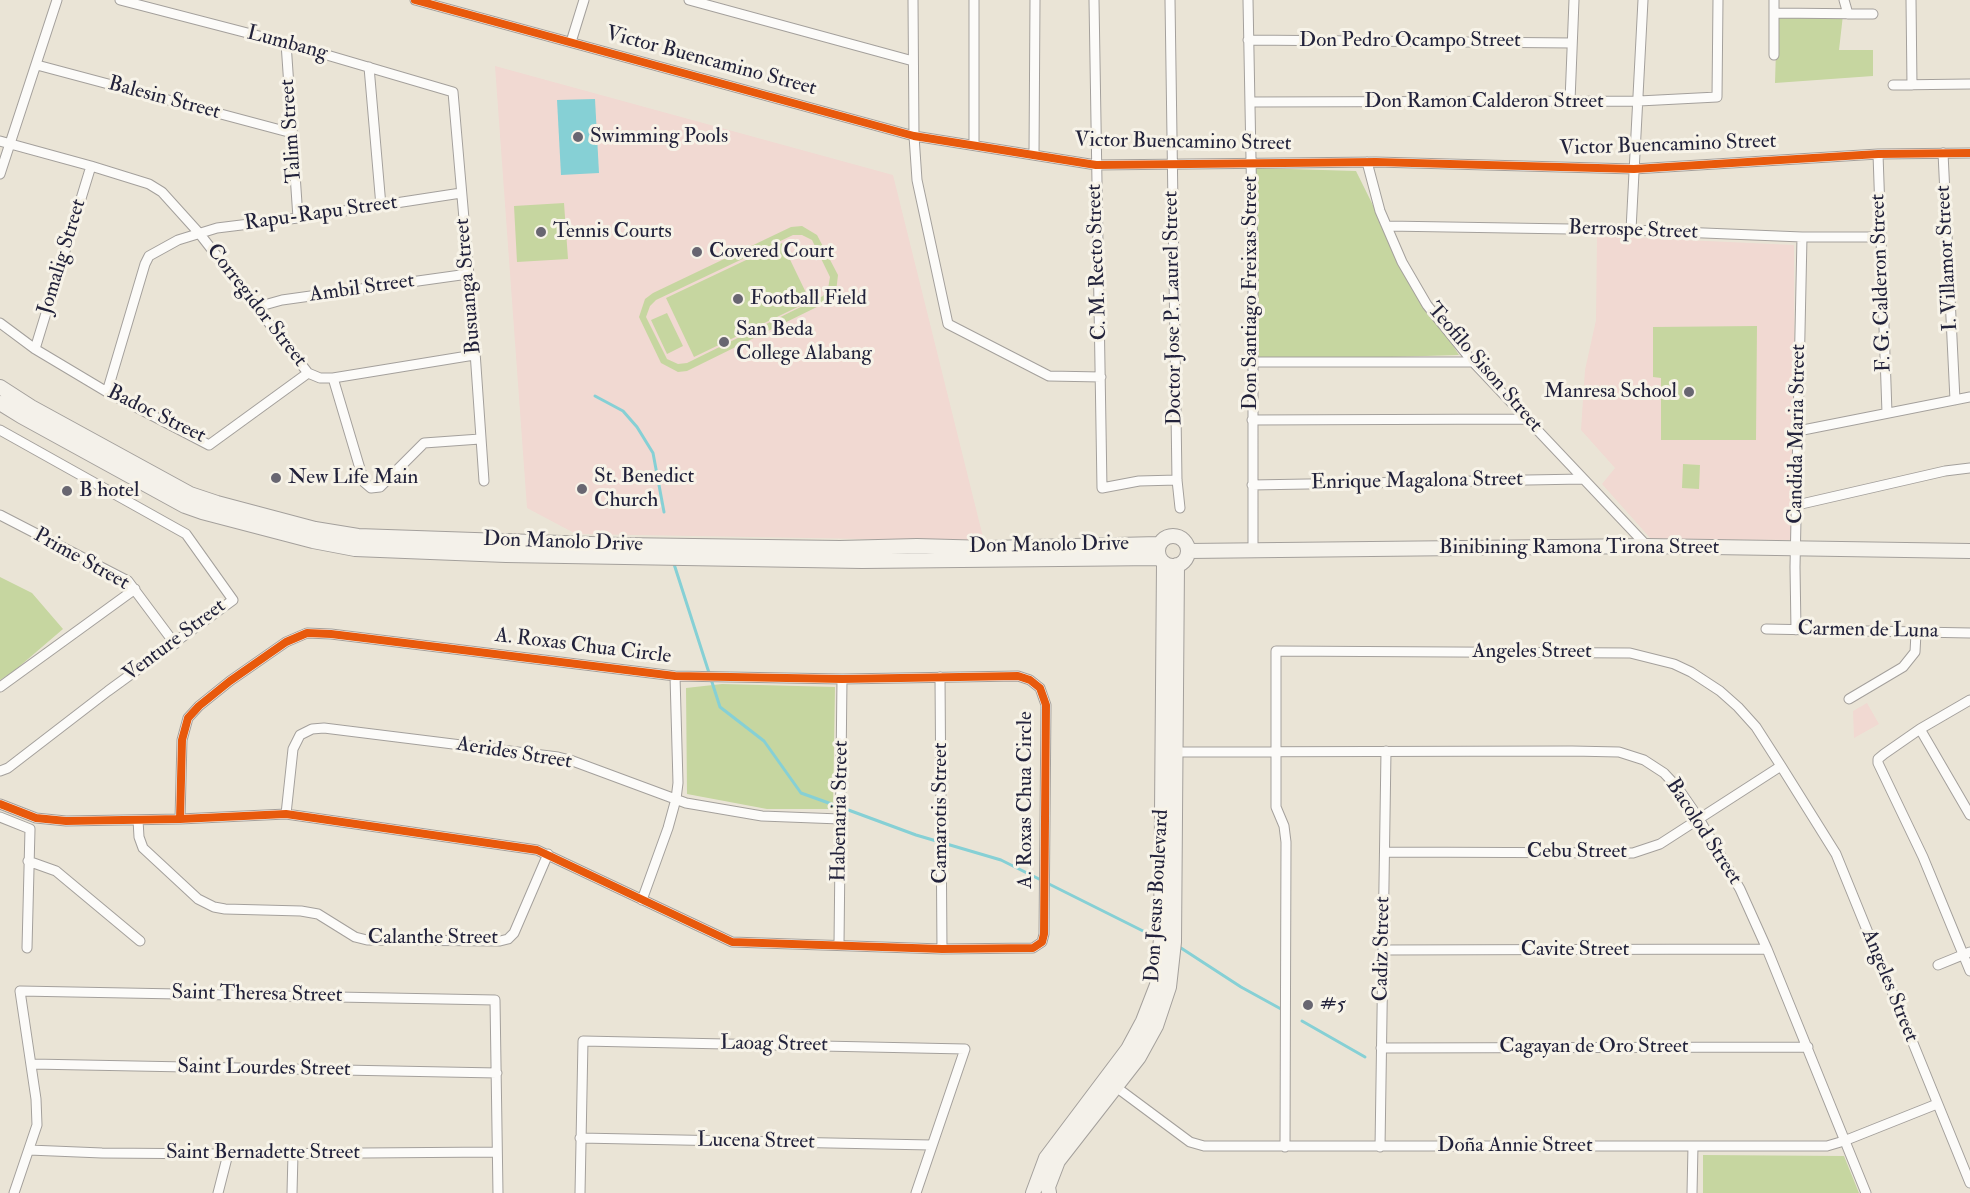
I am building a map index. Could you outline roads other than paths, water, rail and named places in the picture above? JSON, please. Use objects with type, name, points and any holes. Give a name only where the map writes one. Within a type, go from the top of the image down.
[{"type":"street","points":[[0,174],[4,143],[37,65],[57,0]]},
{"type":"street","name":"Lumbang","points":[[120,0],[286,43],[453,92]]},
{"type":"street","name":"Victor Buencamino Street","points":[[415,0],[914,136],[1096,165],[1367,162],[1634,169],[1878,153],[1970,153]]},
{"type":"street","points":[[572,42],[584,0]]},
{"type":"street","points":[[689,0],[913,61]]},
{"type":"street","points":[[913,0],[914,136],[917,180],[948,324],[1049,376],[1101,377]]},
{"type":"street","points":[[974,0],[974,145]]},
{"type":"street","points":[[1034,155],[1035,0]]},
{"type":"street","name":"C. M. Recto Street","points":[[1094,0],[1102,488],[1139,481],[1177,480]]},
{"type":"street","name":"Doctor Jose P. Laurel Street","points":[[1170,0],[1177,480],[1180,508]]},
{"type":"street","name":"Don Santiago Freixas Street","points":[[1248,0],[1253,551]]},
{"type":"street","points":[[1570,102],[1574,0]]},
{"type":"street","points":[[1630,230],[1644,0]]},
{"type":"street","name":"Don Ramon Calderon Street","points":[[1250,102],[1570,102],[1717,97],[1718,0]]},
{"type":"street","points":[[1774,0],[1774,55]]},
{"type":"street","points":[[1844,0],[1848,14]]},
{"type":"street","points":[[1911,0],[1912,85]]},
{"type":"street","points":[[1774,14],[1874,14]]},
{"type":"street","name":"Don Pedro Ocampo Street","points":[[1248,40],[1572,43]]},
{"type":"street","name":"Talim Street","points":[[286,43],[298,218]]},
{"type":"street","name":"Balesin Street","points":[[37,65],[292,133]]},
{"type":"street","points":[[369,68],[381,206]]},
{"type":"street","points":[[1893,84],[1970,84]]},
{"type":"street","name":"Busuanga Street","points":[[453,92],[484,481]]},
{"type":"street","name":"Corregidor Street","points":[[4,143],[91,166],[148,184],[162,192],[199,233],[308,373],[320,378],[333,378],[364,482],[371,488],[380,487],[424,443],[480,439]]},
{"type":"street","name":"F. G. Calderon Street","points":[[1878,153],[1887,413]]},
{"type":"street","name":"I. Villamor Street","points":[[1943,153],[1955,400]]},
{"type":"street","name":"Teofilo Sison Street","points":[[1367,162],[1380,211],[1402,262],[1419,292],[1473,362],[1647,546]]},
{"type":"street","name":"Jomalig Street","points":[[34,349],[91,166]]},
{"type":"street","name":"Rapu-Rapu Street","points":[[107,392],[141,274],[149,256],[178,240],[217,228],[461,193]]},
{"type":"street","name":"Berrospe Street","points":[[1387,226],[1880,237]]},
{"type":"street","name":"Candida Maria Street","points":[[1796,630],[1795,548],[1802,237]]},
{"type":"street","name":"Ambil Street","points":[[258,307],[282,300],[468,274]]},
{"type":"street","name":"Badoc Street","points":[[0,323],[34,349],[107,392],[209,445],[308,373]]},
{"type":"street","points":[[333,378],[474,355]]},
{"type":"street","points":[[1253,362],[1473,362]]},
{"type":"street","name":"Don Manolo Drive","points":[[0,387],[47,423]]},
{"type":"street","points":[[1798,431],[1970,397]]},
{"type":"street","name":"Don Manolo Drive","points":[[0,403],[47,423],[190,494],[314,535],[357,536],[508,548],[775,553],[916,561],[1167,562]]},
{"type":"street","points":[[1252,420],[1527,419]]},
{"type":"street","name":"Venture Street","points":[[0,430],[186,534],[233,600],[108,691],[8,768],[0,771]]},
{"type":"street","points":[[1797,505],[1946,471],[1970,468]]},
{"type":"street","name":"Enrique Magalona Street","points":[[1252,485],[1583,479]]},
{"type":"street","name":"Prime Street","points":[[0,515],[128,581],[175,644]]},
{"type":"street","points":[[1173,535],[1181,537],[1187,543],[1188,551],[1187,558],[1167,562],[1157,551],[1164,537],[1173,535]]},
{"type":"street","name":"Don Manolo Drive","points":[[775,553],[916,546],[989,548],[1159,544]]},
{"type":"street","points":[[916,546],[916,561]]},
{"type":"street","name":"Binibining Ramona Tirona Street","points":[[1188,551],[1647,546],[1970,551]]},
{"type":"street","name":"Don Jesus Boulevard","points":[[1041,1189],[1110,1083],[1143,1021],[1157,985],[1169,752],[1167,562]]},
{"type":"street","points":[[0,687],[135,590]]},
{"type":"street","name":"Carmen de Luna","points":[[1766,629],[1970,633]]},
{"type":"street","name":"A. Roxas Chua Circle","points":[[0,804],[36,818],[66,821],[180,819],[285,814],[537,850],[732,942],[942,949],[1033,948],[1042,942],[1046,705],[1040,688],[1030,680],[1018,676],[842,679],[675,676],[331,633],[307,633],[286,642],[230,681],[188,718],[182,740],[180,819]]},
{"type":"street","points":[[1849,699],[1903,667],[1915,652],[1916,633]]},
{"type":"street","name":"Angeles Street","points":[[1285,1147],[1286,842],[1284,826],[1276,807],[1276,651],[1630,653],[1674,664],[1691,672],[1720,691],[1756,727],[1836,854],[1970,1183]]},
{"type":"street","points":[[642,900],[676,799],[678,783],[675,676]]},
{"type":"street","name":"Camarotis Street","points":[[940,677],[942,949]]},
{"type":"street","name":"Habenaria Street","points":[[839,944],[842,679]]},
{"type":"street","points":[[1970,700],[1920,729],[1884,754],[1878,763],[1967,954],[1970,971]]},
{"type":"street","name":"Aerides Street","points":[[285,814],[293,749],[300,735],[312,729],[324,728],[564,759],[676,799],[762,816],[840,811]]},
{"type":"street","points":[[1920,729],[1970,815]]},
{"type":"street","name":"Cadiz Street","points":[[1380,1147],[1386,751]]},
{"type":"street","name":"Bacolod Street","points":[[1169,752],[1619,752],[1644,760],[1664,773],[1678,788],[1698,817],[1740,889],[1808,1047],[1866,1193]]},
{"type":"street","name":"Cebu Street","points":[[1385,852],[1634,853],[1660,844],[1698,817],[1781,766]]},
{"type":"street","points":[[0,817],[30,829],[27,948]]},
{"type":"street","name":"Calanthe Street","points":[[138,820],[139,837],[143,848],[198,899],[214,907],[225,909],[302,910],[318,914],[356,937],[367,940],[500,941],[508,939],[514,933],[548,854]]},
{"type":"street","points":[[28,861],[56,871],[140,942]]},
{"type":"street","name":"Cavite Street","points":[[1383,950],[1767,949]]},
{"type":"street","points":[[1938,965],[1967,954]]},
{"type":"street","name":"Saint Theresa Street","points":[[32,1064],[20,991],[495,1000],[497,1073]]},
{"type":"street","name":"Laoag Street","points":[[580,1138],[583,1041],[965,1050],[931,1145]]},
{"type":"street","name":"Cagayan de Oro Street","points":[[1381,1048],[1808,1047]]},
{"type":"street","points":[[14,1193],[37,1125],[32,1064]]},
{"type":"street","name":"Saint Lourdes Street","points":[[32,1064],[497,1073]]},
{"type":"street","points":[[497,1073],[498,1193]]},
{"type":"street","name":"Doña Annie Street","points":[[1110,1083],[1197,1145],[1285,1147],[1827,1146],[1937,1104]]},
{"type":"street","points":[[580,1138],[580,1193]]},
{"type":"street","name":"Lucena Street","points":[[580,1138],[931,1145]]},
{"type":"street","points":[[916,1193],[931,1145]]},
{"type":"street","points":[[1692,1193],[1693,1146]]},
{"type":"street","name":"Saint Bernadette Street","points":[[29,1150],[228,1154],[497,1152]]},
{"type":"street","points":[[218,1193],[228,1154]]},
{"type":"street","points":[[292,1193],[293,1154]]},
{"type":"water","name":"Swimming Pools","points":[[595,99],[599,173],[561,175],[557,100]]},
{"type":"waterway","points":[[595,396],[623,411],[637,427],[653,453],[664,512]]},
{"type":"waterway","points":[[674,564],[720,707],[764,741],[801,793],[837,806]]},
{"type":"waterway","points":[[843,808],[916,835],[1001,860],[1155,937]]},
{"type":"waterway","points":[[1181,948],[1241,987],[1281,1009]]},
{"type":"waterway","points":[[1302,1021],[1365,1057]]},
{"type":"place","name":"Swimming Pools","points":[[578,137]]},
{"type":"place","name":"Tennis Courts","points":[[541,232]]},
{"type":"place","name":"Covered Court","points":[[697,252]]},
{"type":"place","name":"Football Field","points":[[738,299]]},
{"type":"place","name":"San Beda College Alabang","points":[[724,342]]},
{"type":"place","name":"Manresa School","points":[[1689,392]]},
{"type":"place","name":"New Life Main","points":[[276,478]]},
{"type":"place","name":"St. Benedict Church","points":[[582,489]]},
{"type":"place","name":"B hotel","points":[[67,491]]},
{"type":"place","name":"#5","points":[[1308,1005]]}]
